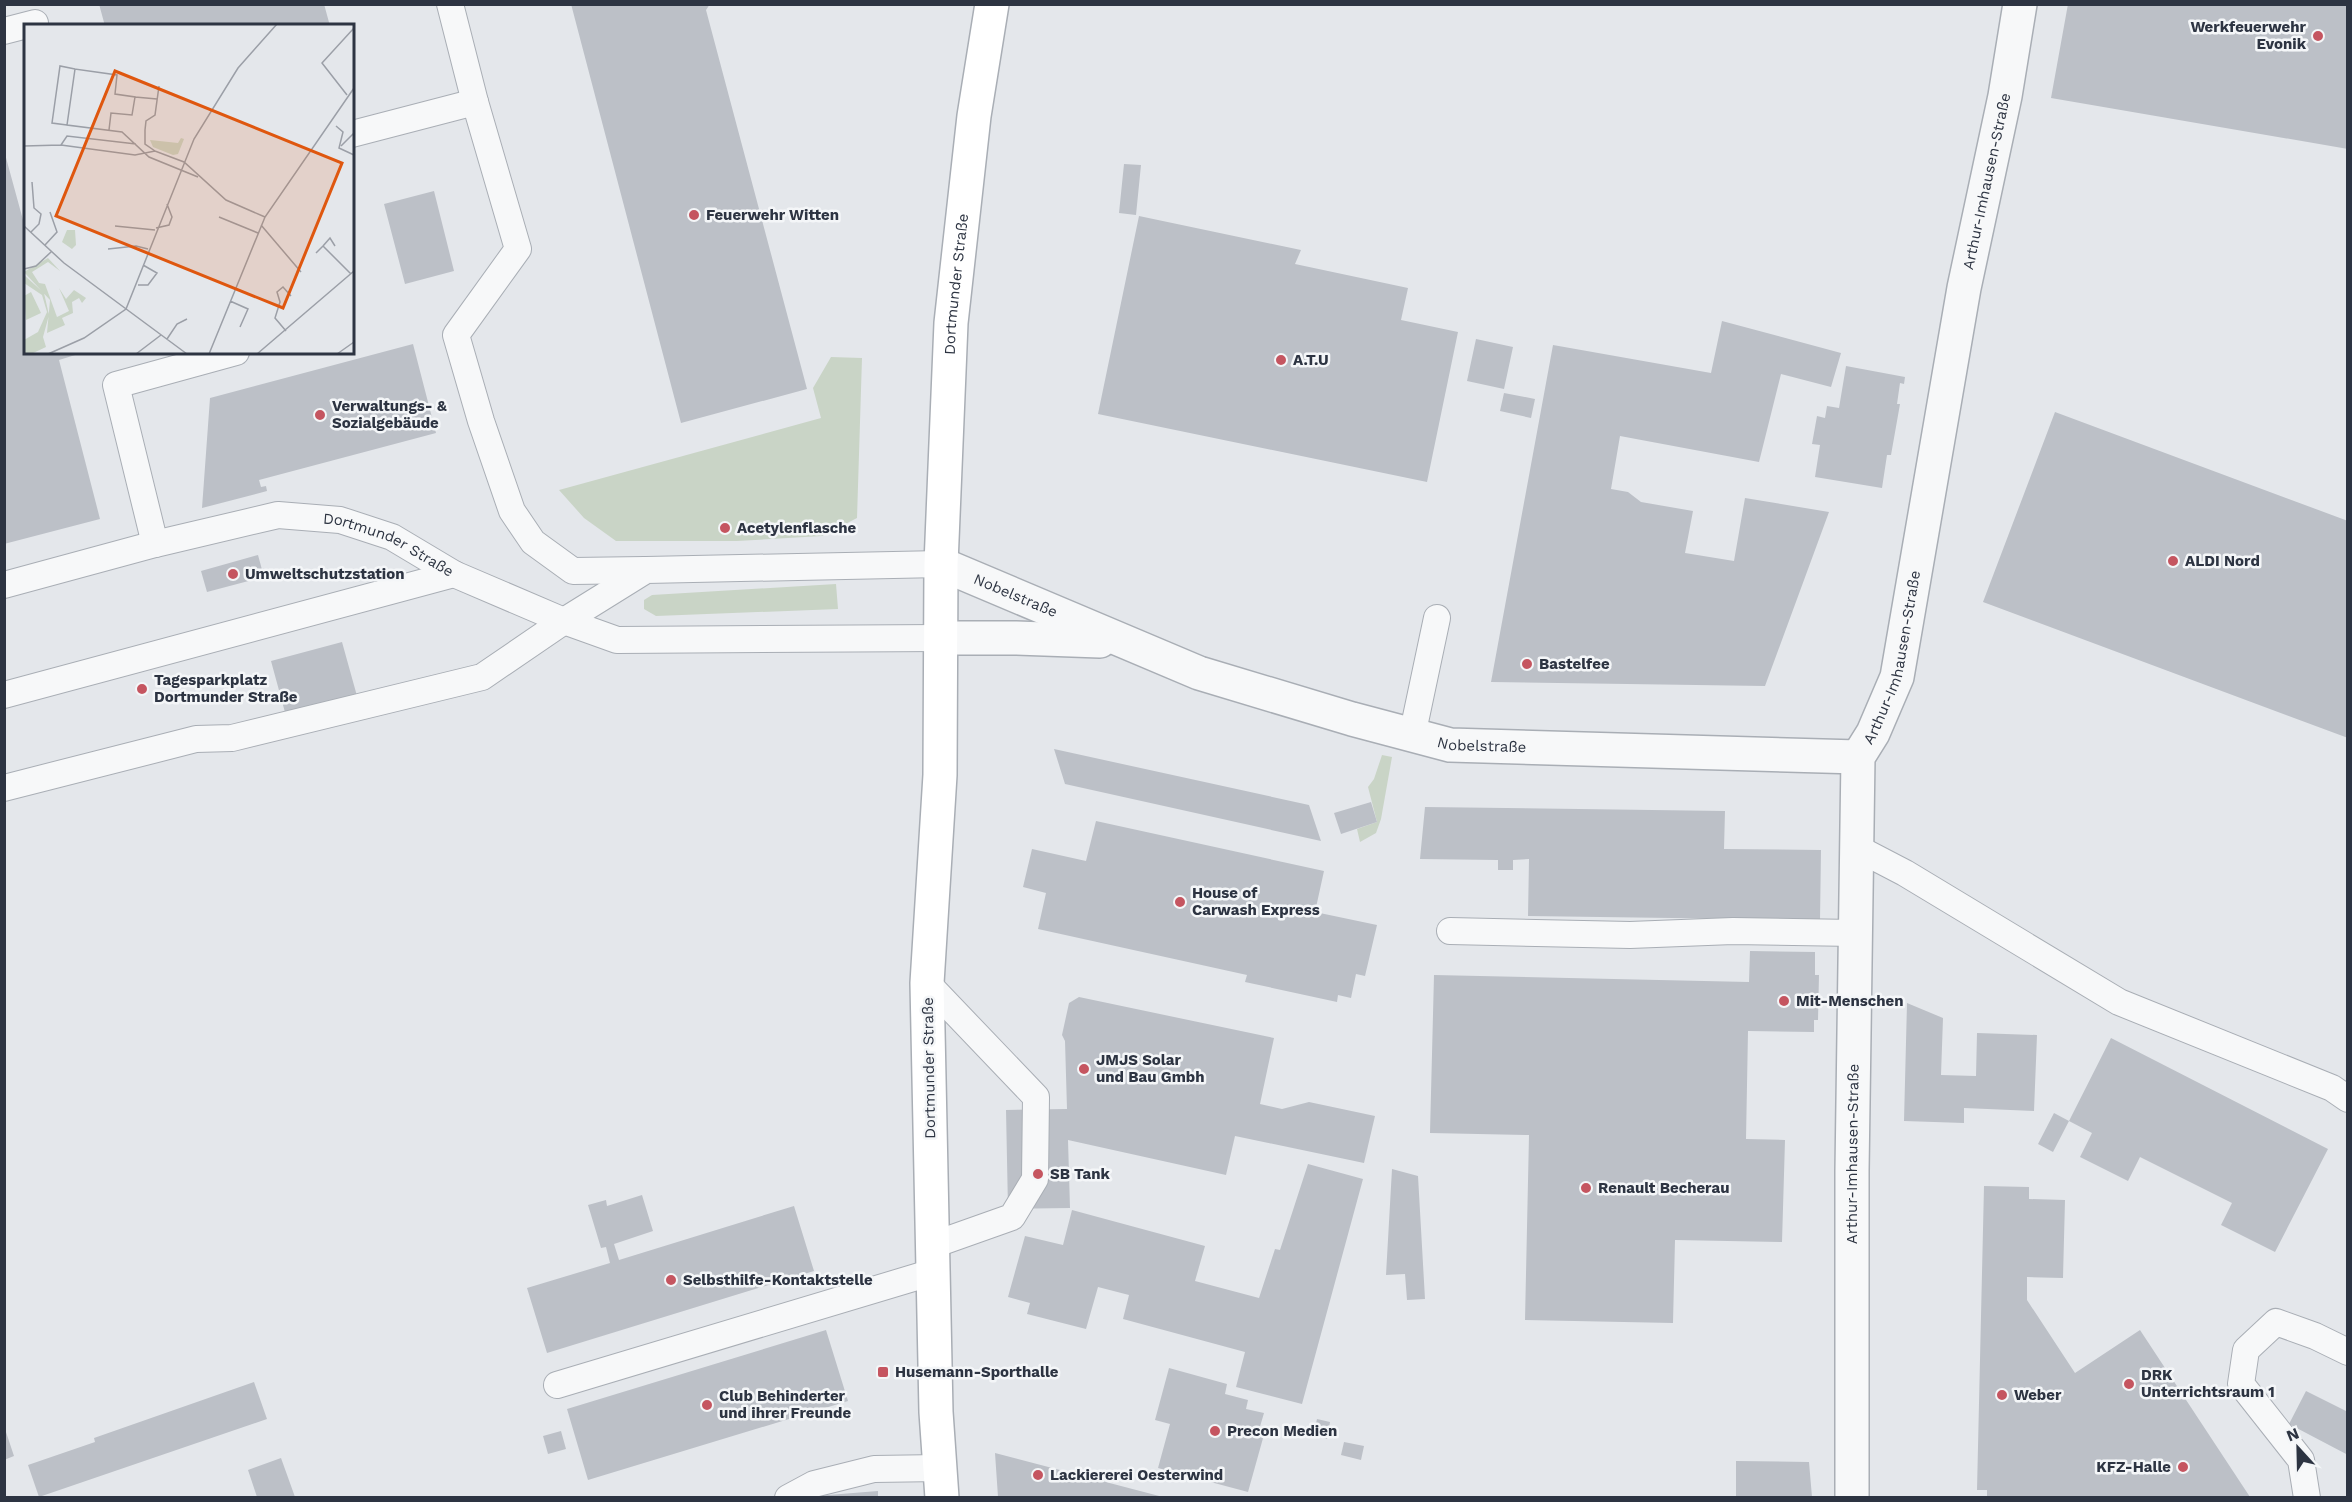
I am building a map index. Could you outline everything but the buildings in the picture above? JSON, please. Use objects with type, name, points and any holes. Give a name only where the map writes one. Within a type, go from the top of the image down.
[{"type":"main road","name":"Dortmunder Straße","points":[[941,1483],[927,983],[940,775],[941,564],[951,323],[974,117],[992,4]]},
{"type":"street","name":"Arthur-Imhausen-Straße","points":[[1852,1497],[1852,1171],[1858,757],[1873,733],[1896,677],[1964,288],[2005,96],[2020,4]]},
{"type":"street","name":"Nobelstraße","points":[[941,564],[1198,673],[1450,745],[1480,748],[1858,757]]},
{"type":"street","name":"Nobelstraße","points":[[942,638],[1122,642]]},
{"type":"lane","points":[[450,4],[475,102],[518,249],[456,335],[481,421],[512,511],[533,542],[573,571],[941,564]]},
{"type":"lane","points":[[4,31],[24,26]]},
{"type":"lane","points":[[354,133],[475,102]]},
{"type":"lane","points":[[155,544],[116,385],[229,354]]},
{"type":"lane","name":"Dortmunder Straße","points":[[4,585],[155,544],[278,515],[340,520],[392,537],[454,574],[564,621],[616,640],[942,638]]},
{"type":"lane","points":[[4,788],[196,739],[232,738],[482,677],[564,621],[646,570]]},
{"type":"lane","points":[[4,695],[454,574]]},
{"type":"lane","points":[[1412,736],[1437,618]]},
{"type":"lane","points":[[1857,848],[1905,873],[2119,1002],[2332,1088],[2348,1099]]},
{"type":"lane","points":[[1450,931],[1630,935],[1733,931],[1855,933]]},
{"type":"lane","points":[[557,1385],[933,1258],[1012,1217],[1035,1179],[1036,1097],[927,983]]},
{"type":"lane","points":[[2307,1497],[2301,1460],[2241,1384],[2246,1350],[2276,1322],[2315,1336],[2348,1352]]},
{"type":"lane","points":[[788,1497],[814,1484],[874,1469],[941,1483]]},
{"type":"green space","points":[[831,357],[862,358],[857,518],[822,536],[737,541],[616,541],[584,518],[559,490],[821,418],[813,388]]},
{"type":"green space","points":[[836,584],[838,609],[656,616],[644,609],[644,600],[652,595]]},
{"type":"green space","points":[[1382,755],[1392,757],[1381,819],[1376,833],[1360,842],[1357,829],[1377,822],[1368,787],[1374,779]]},
{"type":"place","name":"Werkfeuerwehr Evonik","points":[[2318,36]]},
{"type":"place","name":"Feuerwehr Witten","points":[[694,215]]},
{"type":"place","name":"A.T.U","points":[[1281,360]]},
{"type":"place","name":"Verwaltungs- & Sozialgebäude","points":[[320,415]]},
{"type":"place","name":"Acetylenflasche","points":[[725,528]]},
{"type":"place","name":"ALDI Nord","points":[[2173,561]]},
{"type":"place","name":"Umweltschutzstation","points":[[233,574]]},
{"type":"place","name":"Bastelfee","points":[[1527,664]]},
{"type":"place","name":"Tagesparkplatz Dortmunder Straße","points":[[142,689]]},
{"type":"place","name":"House of Carwash Express","points":[[1180,902]]},
{"type":"place","name":"Mit-Menschen","points":[[1784,1001]]},
{"type":"place","name":"JMJS Solar und Bau Gmbh","points":[[1084,1069]]},
{"type":"place","name":"SB Tank","points":[[1038,1174]]},
{"type":"place","name":"Renault Becherau","points":[[1586,1188]]},
{"type":"place","name":"Selbsthilfe-Kontaktstelle","points":[[671,1280]]},
{"type":"place","name":"Husemann-Sporthalle","points":[[883,1372]]},
{"type":"place","name":"DRK Unterrichtsraum 1","points":[[2129,1384]]},
{"type":"place","name":"Weber","points":[[2002,1395]]},
{"type":"place","name":"Club Behinderter und ihrer Freunde","points":[[707,1405]]},
{"type":"place","name":"Precon Medien","points":[[1215,1431]]},
{"type":"place","name":"KFZ-Halle","points":[[2183,1467]]},
{"type":"place","name":"Lackiererei Oesterwind","points":[[1038,1475]]}]
